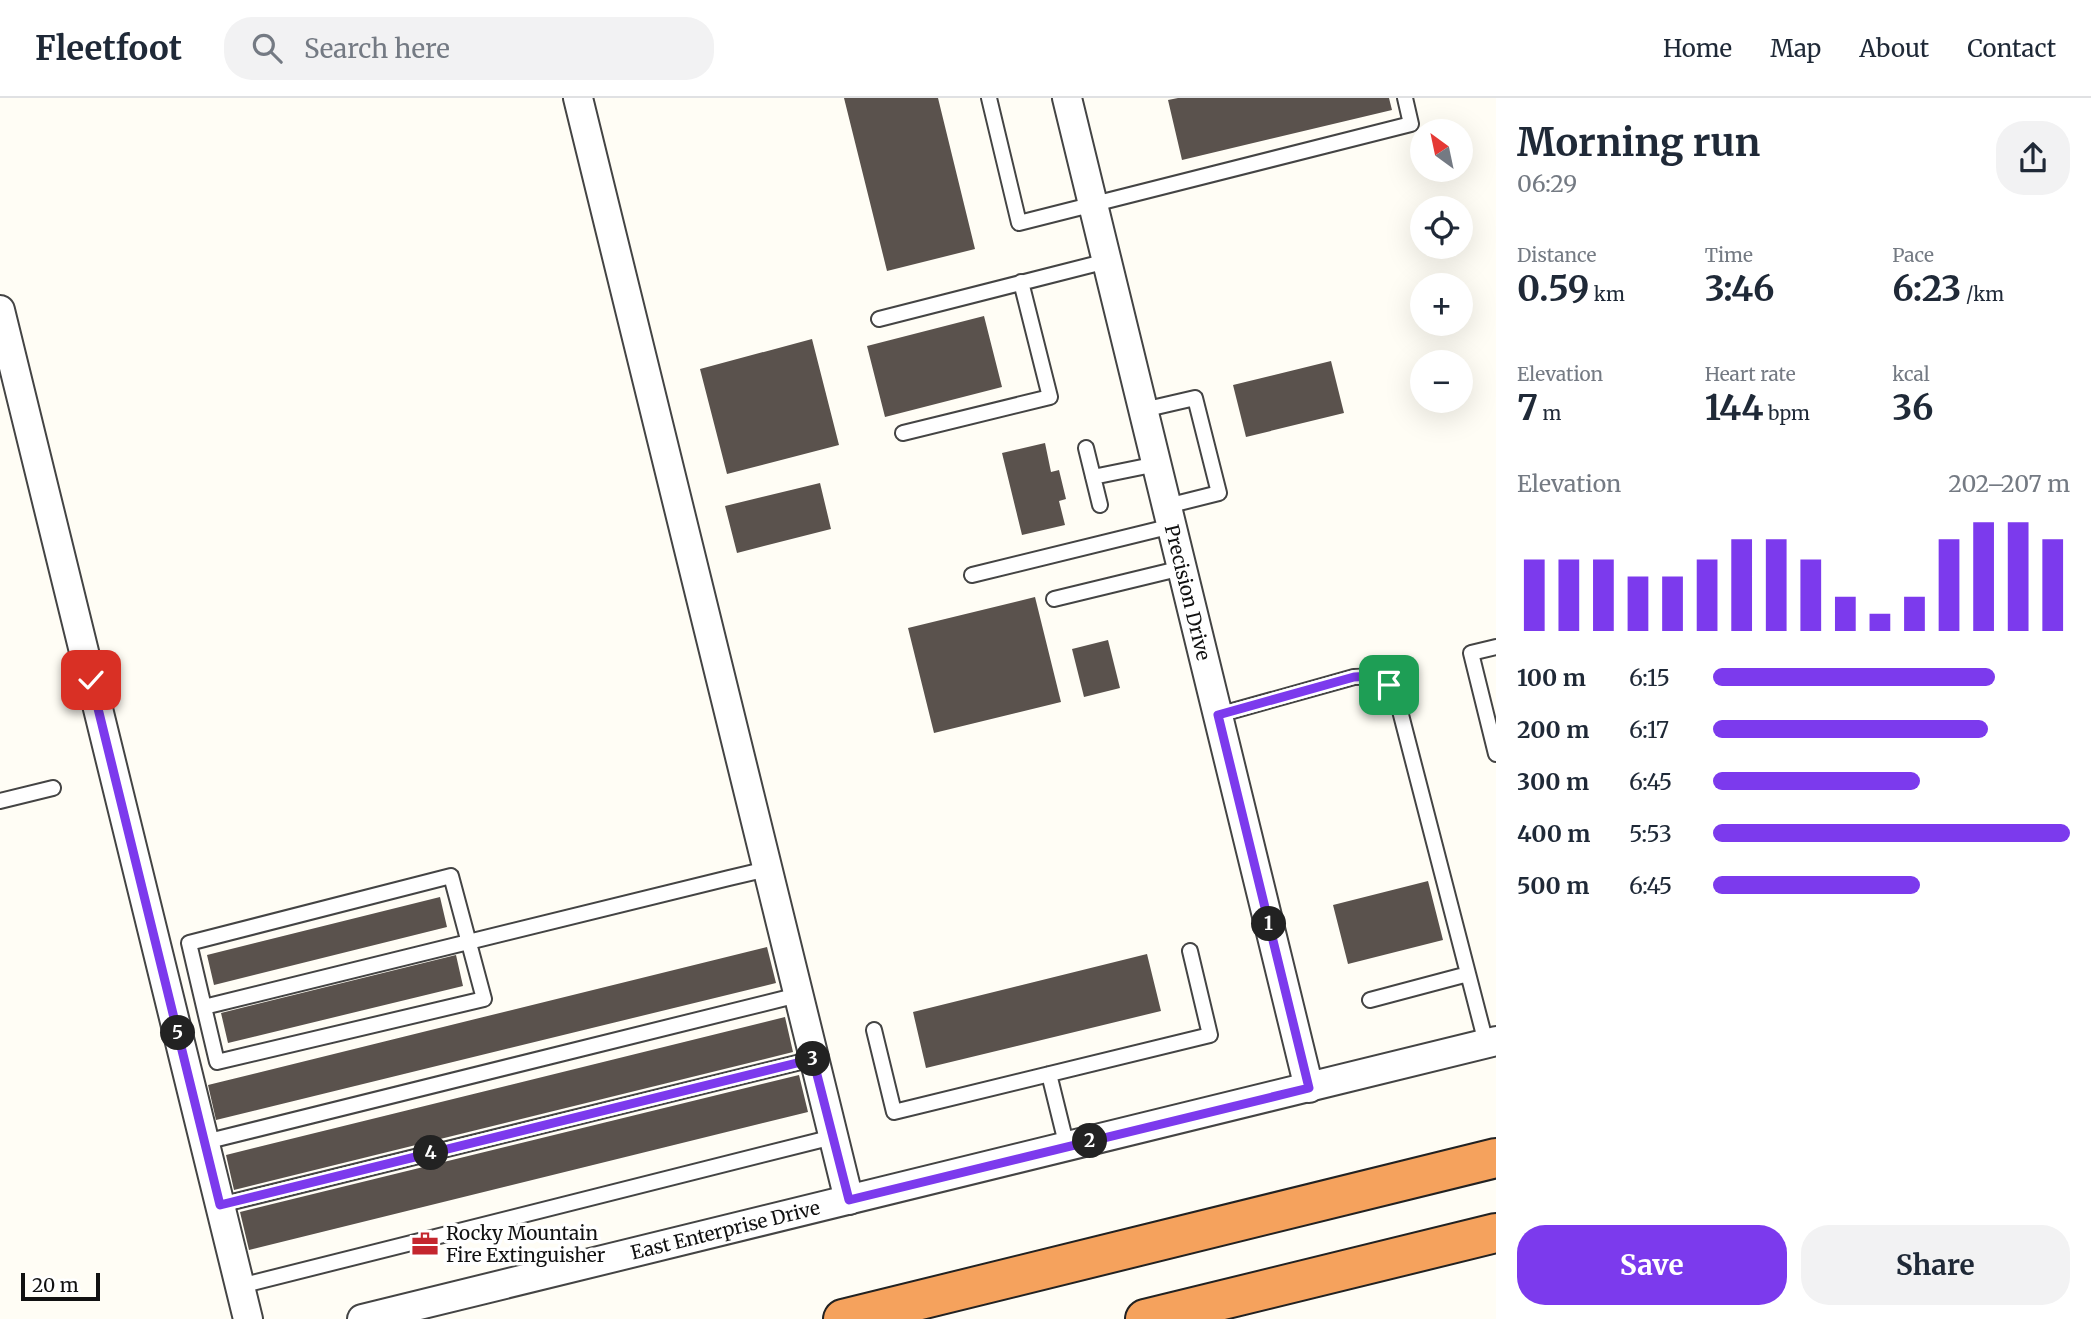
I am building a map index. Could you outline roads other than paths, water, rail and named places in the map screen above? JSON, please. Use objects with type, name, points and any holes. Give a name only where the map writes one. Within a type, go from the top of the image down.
[{"type":"highway","points":[[843,1319],[1496,1158]]},
{"type":"highway","points":[[1145,1319],[1496,1233]]},
{"type":"street","points":[[578,98],[849,1200]]},
{"type":"street","name":"Precision Drive","points":[[1067,98],[1309,1088]]},
{"type":"street","points":[[0,310],[248,1319]]},
{"type":"street","name":"East Enterprise Drive","points":[[362,1319],[1491,1042]]},
{"type":"lane","points":[[989,98],[1019,223],[1411,124],[1405,98]]},
{"type":"lane","points":[[879,319],[1107,261]]},
{"type":"lane","points":[[903,433],[1050,397],[1021,282]]},
{"type":"lane","points":[[972,575],[1169,516],[1219,493],[1195,398],[1143,410]]},
{"type":"lane","points":[[1086,448],[1100,505]]},
{"type":"lane","points":[[1093,477],[1157,464]]},
{"type":"lane","points":[[1054,599],[1182,568]]},
{"type":"lane","points":[[1496,646],[1471,653],[1496,754]]},
{"type":"lane","points":[[1218,715],[1354,677],[1373,676],[1389,685],[1399,707],[1468,974],[1491,1042]]},
{"type":"lane","points":[[0,802],[53,788]]},
{"type":"lane","points":[[204,1007],[767,869]]},
{"type":"lane","points":[[451,876],[484,999],[217,1062],[204,1007],[189,943],[451,876]]},
{"type":"lane","points":[[874,1030],[894,1112],[1210,1035],[1190,951]]},
{"type":"lane","points":[[1370,1000],[1468,974]]},
{"type":"lane","points":[[205,1142],[798,995]]},
{"type":"lane","points":[[220,1205],[813,1059]]},
{"type":"lane","points":[[1049,1074],[1068,1147]]},
{"type":"lane","points":[[240,1286],[833,1137]]},
{"type":"place","name":"Rocky Mountain Fire Extinguisher","points":[[425,1244]]}]
